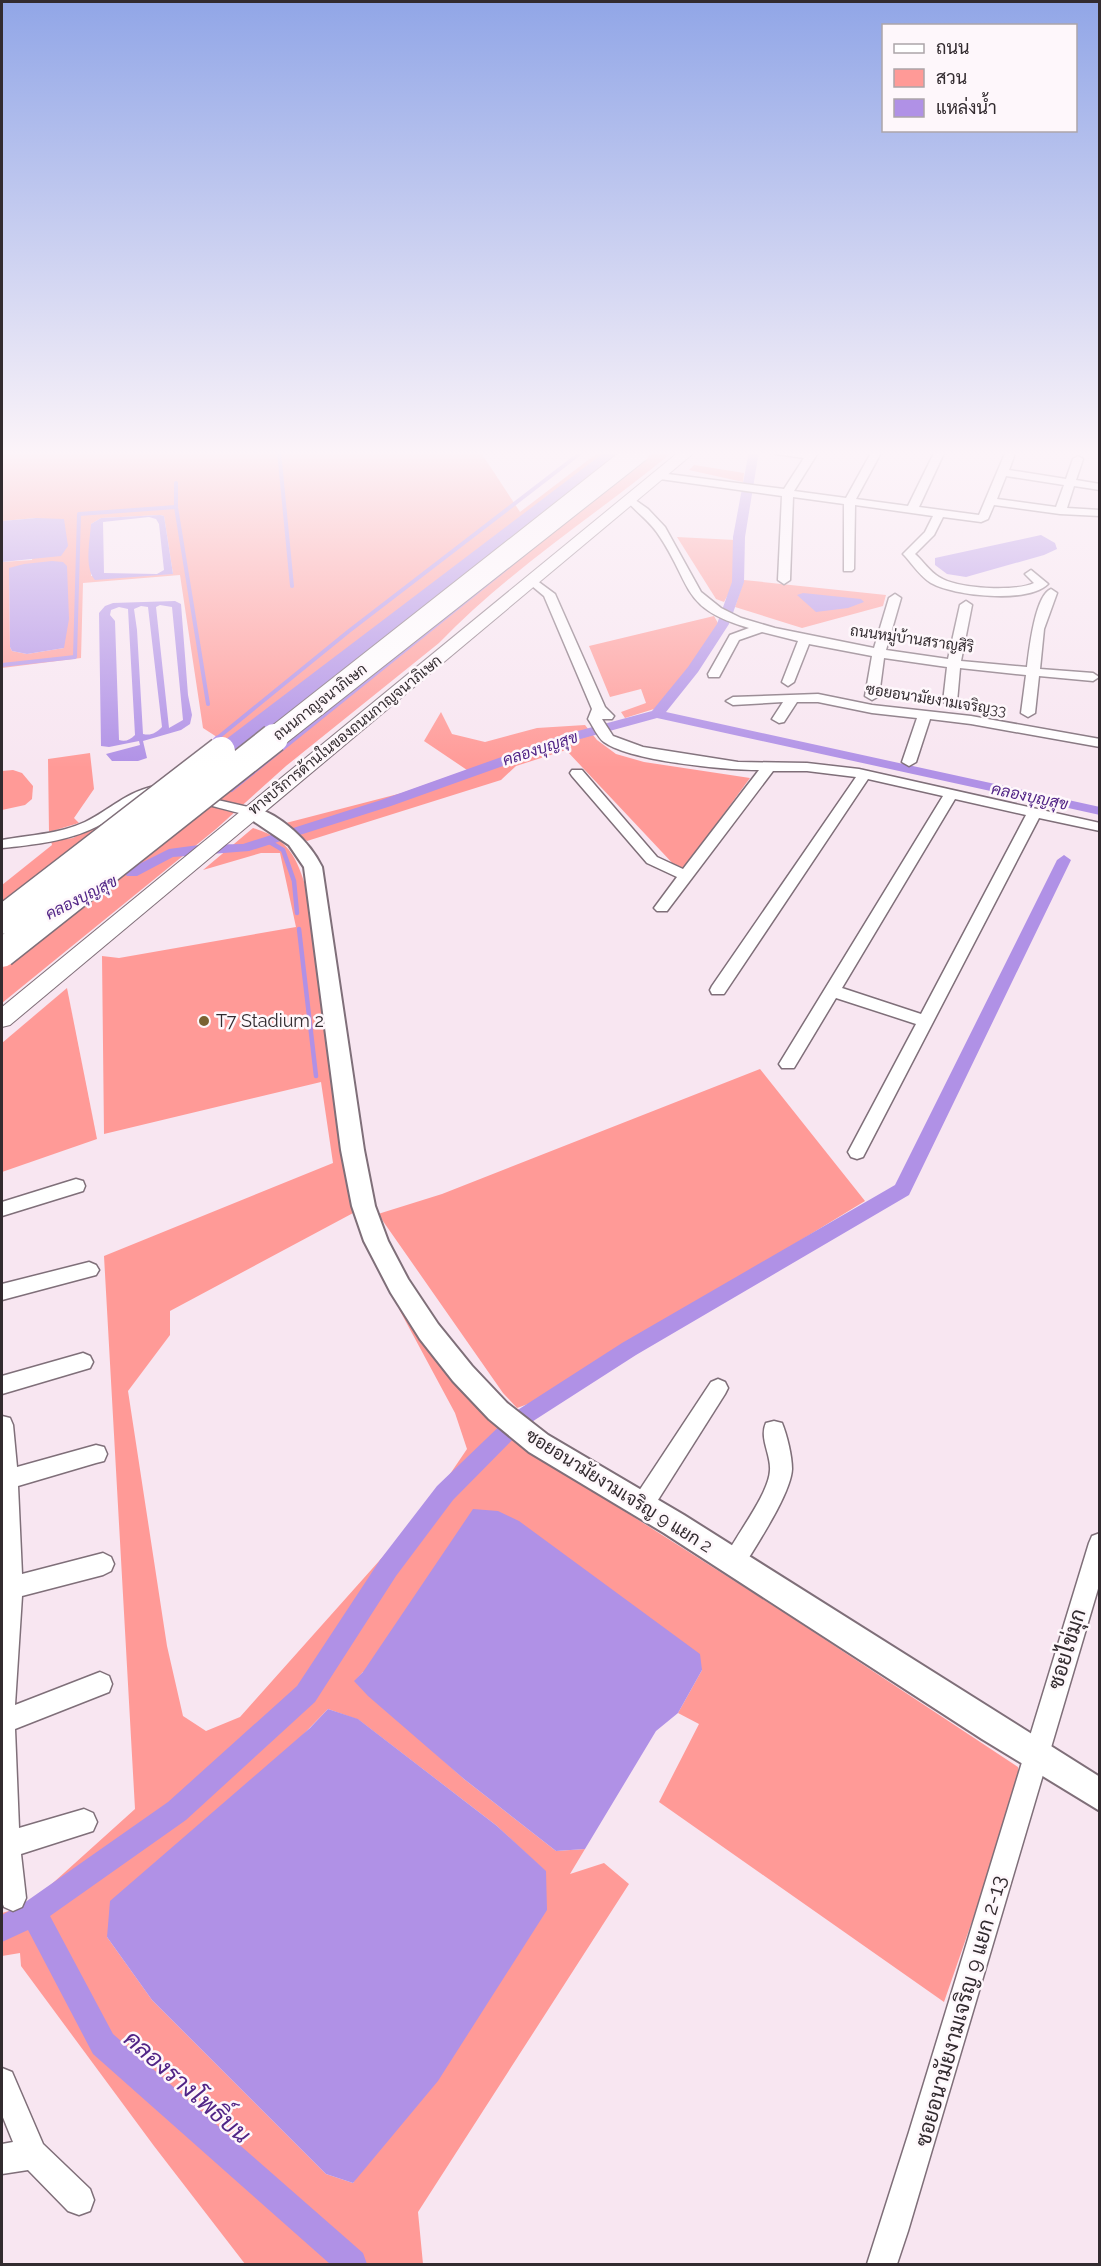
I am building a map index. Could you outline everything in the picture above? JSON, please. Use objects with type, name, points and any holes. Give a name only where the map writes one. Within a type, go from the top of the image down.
[{"type":"highway","name":"ถนนกาญจนาภิเษก","points":[[2,920],[474,557]]},
{"type":"highway","name":"ถนนกาญจนาภิเษก","points":[[2,953],[505,557]]},
{"type":"main road","name":"ทางบริการด้านในของถนนกาญจนาภิเษก","points":[[2,1019],[562,557]]},
{"type":"street","name":"ถนนหมู่บ้านสราญสิริ","points":[[676,557],[693,591],[706,604],[761,628],[805,639],[879,652],[1097,678]]},
{"type":"street","points":[[784,580],[785,557]]},
{"type":"street","points":[[848,557],[848,569]]},
{"type":"street","points":[[912,557],[933,579],[967,589],[1002,592],[1029,590],[1042,584],[1030,574]]},
{"type":"street","points":[[532,581],[549,594],[600,715],[618,741],[688,760],[769,767],[807,767],[865,774],[1100,827]]},
{"type":"street","points":[[1028,713],[1038,629],[1051,593]]},
{"type":"street","points":[[872,696],[879,652],[895,598]]},
{"type":"street","points":[[950,702],[954,662],[966,605]]},
{"type":"street","points":[[714,674],[734,638],[761,628]]},
{"type":"street","points":[[788,682],[805,639]]},
{"type":"street","points":[[779,719],[793,698]]},
{"type":"street","name":"ซอยอนามัยงามเจริญ33","points":[[734,700],[818,698],[872,709],[925,714],[1100,743]]},
{"type":"street","points":[[909,762],[925,714]]},
{"type":"street","points":[[662,908],[769,767]]},
{"type":"street","points":[[577,773],[652,860],[675,872],[687,875]]},
{"type":"street","points":[[718,990],[865,774]]},
{"type":"street","points":[[2,844],[76,831],[93,824],[134,796],[150,790],[252,812]]},
{"type":"street","points":[[788,1064],[952,792]]},
{"type":"street","name":"ซอยอนามัยงามเจริญ 9 แยก 2","points":[[252,812],[289,836],[309,856],[313,867],[352,1146],[363,1203],[375,1238],[402,1290],[452,1361],[497,1410],[528,1437],[568,1463],[643,1504],[1100,1795]]},
{"type":"street","points":[[857,1152],[1035,812]]},
{"type":"street","points":[[832,991],[925,1021]]},
{"type":"street","points":[[2,1209],[76,1186]]},
{"type":"street","points":[[2,1292],[89,1270]]},
{"type":"street","points":[[2,1385],[83,1362]]},
{"type":"street","points":[[643,1504],[718,1388]]},
{"type":"street","points":[[2,1425],[6,1589],[2,1722],[7,1847],[13,1898]]},
{"type":"street","points":[[734,1562],[773,1494],[781,1470],[774,1430]]},
{"type":"street","points":[[4,1481],[96,1454]]},
{"type":"street","name":"ซอยไข่มุก","points":[[1037,1756],[1057,1677],[1100,1543]]},
{"type":"street","points":[[6,1589],[103,1564]]},
{"type":"street","points":[[2,1722],[100,1684]]},
{"type":"street","name":"ซอยอนามัยงามเจริญ 9 แยก 2-13","points":[[882,2265],[926,2132],[1037,1756]]},
{"type":"street","points":[[7,1847],[29,1837],[84,1822]]},
{"type":"street","points":[[2,2082],[33,2154],[79,2200]]},
{"type":"street","points":[[2,2159],[33,2154]]},
{"type":"green space","points":[[32,557],[91,557],[91,576],[173,574],[170,557],[537,557],[494,591],[439,643],[286,766],[216,829],[2,1003],[2,885],[52,845],[51,841],[73,838],[95,825],[220,739],[203,728],[180,575],[83,583],[81,658],[2,668],[2,562],[32,560]],"holes":[[[9,568],[64,648],[27,654],[12,651],[10,647]]]},
{"type":"green space","points":[[689,557],[735,557],[735,582],[724,602],[716,599]]},
{"type":"green space","points":[[744,580],[886,595],[883,606],[802,628],[735,607]]},
{"type":"green space","points":[[714,616],[719,625],[684,675],[654,709],[625,718],[621,712],[646,703],[641,689],[610,697],[589,646]]},
{"type":"green space","points":[[441,712],[452,734],[485,742],[537,728],[585,725],[597,740],[616,754],[644,762],[750,778],[684,868],[677,868],[566,750],[516,766],[501,780],[307,841],[282,824],[402,793],[467,770],[424,741]]},
{"type":"green space","points":[[90,753],[94,789],[74,818],[79,823],[49,832],[48,759]]},
{"type":"green space","points":[[13,770],[22,773],[33,786],[32,799],[25,805],[2,810],[2,771]]},
{"type":"green space","points":[[253,828],[277,839],[292,854],[297,863],[309,898],[355,1212],[170,1311],[170,1335],[128,1391],[167,1646],[183,1716],[206,1731],[240,1717],[429,1505],[467,1449],[455,1413],[399,1309],[406,1306],[519,1444],[791,1617],[1018,1767],[1020,1783],[944,2002],[659,1802],[699,1724],[678,1713],[702,1670],[363,1672],[355,1681],[464,1779],[556,1851],[585,1849],[570,1874],[604,1863],[629,1884],[418,2212],[423,2264],[245,2264],[154,2146],[21,1966],[20,1953],[2,1956],[2,1913],[33,1904],[44,1891],[135,1809],[104,1256],[333,1163],[321,1082],[104,1134],[102,956],[119,958],[296,927],[280,853],[261,853],[203,870]],"holes":[[[328,1709],[359,1720],[497,1826],[546,1872],[353,2183],[326,2174],[152,2000],[107,1937]]]},
{"type":"green space","points":[[67,988],[97,1139],[2,1172],[2,1043]]},
{"type":"green space","points":[[760,1069],[865,1201],[539,1400],[517,1408],[503,1393],[378,1214],[442,1194]]},
{"type":"water","points":[[2,557],[54,557],[2,562]]},
{"type":"water","points":[[89,557],[104,557],[104,573],[157,574],[164,570],[163,557],[170,557],[173,574],[95,580]]},
{"type":"water","points":[[467,557],[524,557],[232,792],[212,793],[175,778]]},
{"type":"water","points":[[1038,557],[966,577],[947,574],[935,565],[935,558]]},
{"type":"water","points":[[52,561],[63,562],[67,566],[69,619],[64,648],[27,654],[12,651],[10,647],[9,568]]},
{"type":"water","points":[[803,593],[861,599],[864,602],[848,608],[816,612],[797,595]]},
{"type":"water","points":[[175,601],[181,604],[188,695],[192,715],[190,724],[181,730],[143,741],[147,758],[138,761],[112,761],[106,754],[140,745],[139,741],[109,747],[101,746],[99,613],[105,606],[113,603]],"holes":[[[160,605],[172,607],[183,720],[169,728],[156,607]],[[141,606],[148,607],[162,727],[148,735],[143,734],[134,609]],[[119,607],[128,609],[135,735],[125,741],[119,740],[115,621],[110,615],[111,610]]]},
{"type":"water","points":[[473,1509],[498,1511],[519,1521],[700,1654],[702,1670],[678,1713],[656,1731],[585,1849],[556,1851],[464,1779],[368,1696],[354,1681],[363,1672]]},
{"type":"water","points":[[328,1709],[358,1719],[497,1826],[546,1871],[547,1910],[438,2081],[353,2183],[326,2174],[152,2000],[107,1937],[110,1901],[310,1728]]},
{"type":"waterway","points":[[2,665],[75,657],[78,557]]},
{"type":"waterway","points":[[184,557],[208,704]]},
{"type":"waterway","points":[[289,557],[292,586]]},
{"type":"waterway","points":[[215,740],[349,631],[446,557]]},
{"type":"waterway","points":[[657,714],[693,669],[723,624],[738,582],[739,557]]},
{"type":"waterway","name":"คลองบุญสุข","points":[[132,873],[169,853],[199,849],[244,848],[386,803],[568,738],[657,714]]},
{"type":"waterway","name":"คลองบุญสุข","points":[[657,714],[1100,811]]},
{"type":"waterway","points":[[268,841],[283,850],[294,881],[297,913]]},
{"type":"waterway","points":[[33,1912],[177,1811],[306,1694],[388,1568],[445,1493],[520,1419],[629,1349],[902,1190],[1064,860]]},
{"type":"waterway","points":[[299,929],[316,1076]]},
{"type":"waterway","name":"คลองรางโพธิ์บน","points":[[2,1929],[33,1912]]},
{"type":"waterway","name":"คลองรางโพธิ์บน","points":[[33,1912],[103,2044],[352,2264]]},
{"type":"place","name":"T7 Stadium 2","points":[[204,1021]]}]
